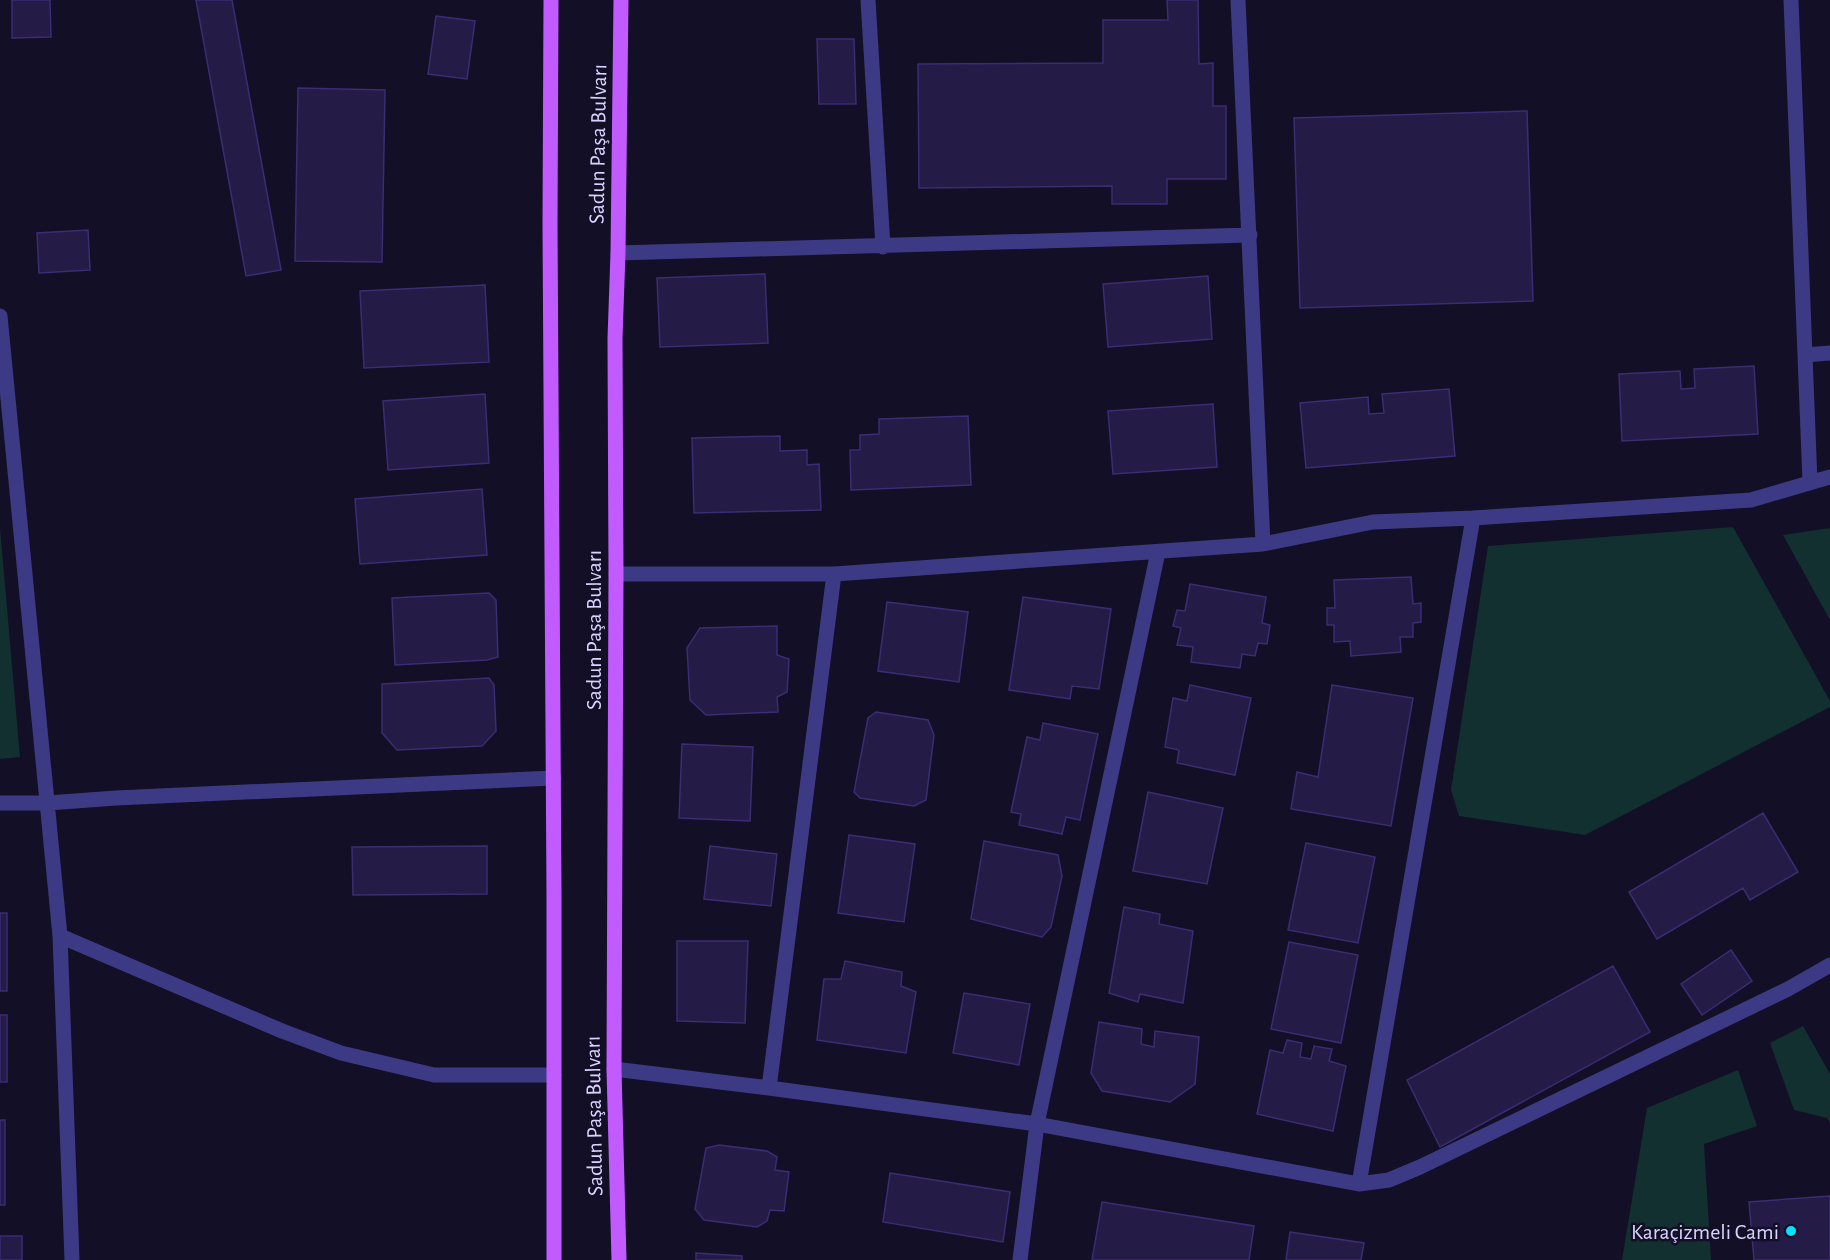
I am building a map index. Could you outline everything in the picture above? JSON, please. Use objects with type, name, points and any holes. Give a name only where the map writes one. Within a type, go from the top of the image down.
[{"type":"main road","name":"Sadun Paşa Bulvarı","points":[[551,0],[555,1260]]},
{"type":"main road","name":"Sadun Paşa Bulvarı","points":[[619,1260],[614,1069],[615,338],[621,0]]},
{"type":"street","points":[[868,0],[882,247]]},
{"type":"street","points":[[1238,0],[1263,544]]},
{"type":"street","points":[[1791,0],[1810,483]]},
{"type":"street","points":[[618,253],[1250,235]]},
{"type":"street","points":[[0,316],[60,936],[72,1260]]},
{"type":"street","points":[[1805,355],[1830,352]]},
{"type":"street","points":[[616,574],[834,574],[1263,544],[1373,522],[1473,518],[1751,500],[1830,477]]},
{"type":"street","points":[[1359,1184],[1473,518]]},
{"type":"street","points":[[1020,1260],[1037,1124],[1158,552]]},
{"type":"street","points":[[769,1088],[834,574]]},
{"type":"street","points":[[0,802],[48,802],[554,778]]},
{"type":"street","points":[[60,936],[282,1031],[341,1053],[434,1075],[554,1075]]},
{"type":"street","points":[[614,1069],[1037,1124],[1359,1184],[1389,1180],[1420,1167],[1788,989],[1830,965]]},
{"type":"green space","points":[[1733,527],[1830,701],[1830,707],[1585,835],[1459,816],[1451,790],[1488,546]]},
{"type":"green space","points":[[0,528],[20,757],[0,759]]},
{"type":"green space","points":[[1830,528],[1830,620],[1783,535]]},
{"type":"green space","points":[[1803,1026],[1830,1074],[1830,1123],[1827,1118],[1794,1110],[1770,1043]]},
{"type":"green space","points":[[1738,1070],[1757,1126],[1704,1144],[1711,1260],[1622,1260],[1647,1108]]},
{"type":"building","points":[[12,0],[50,0],[51,37],[12,38]]},
{"type":"building","points":[[196,0],[232,0],[281,270],[246,276]]},
{"type":"building","points":[[1167,0],[1198,0],[1199,64],[1213,63],[1213,106],[1226,106],[1226,179],[1167,179],[1167,204],[1112,204],[1112,186],[919,188],[918,64],[1103,63],[1103,20],[1168,20]]},
{"type":"building","points":[[436,16],[475,21],[467,79],[428,74]]},
{"type":"building","points":[[817,39],[854,39],[856,104],[819,104]]},
{"type":"building","points":[[298,88],[385,90],[382,262],[295,261]]},
{"type":"building","points":[[1527,111],[1533,301],[1300,308],[1294,118]]},
{"type":"building","points":[[88,230],[90,270],[39,273],[37,233]]},
{"type":"building","points":[[765,274],[768,343],[660,347],[657,278]]},
{"type":"building","points":[[1208,276],[1212,339],[1108,347],[1103,284]]},
{"type":"building","points":[[485,285],[489,362],[364,368],[360,291]]},
{"type":"building","points":[[1754,366],[1758,434],[1622,441],[1619,374],[1680,371],[1681,389],[1695,388],[1694,369]]},
{"type":"building","points":[[1449,389],[1455,456],[1306,468],[1300,403],[1368,397],[1369,414],[1384,413],[1382,394]]},
{"type":"building","points":[[485,394],[489,463],[388,470],[383,401]]},
{"type":"building","points":[[1213,404],[1217,467],[1113,474],[1108,411]]},
{"type":"building","points":[[968,416],[971,485],[851,490],[850,450],[860,450],[860,435],[879,434],[879,419]]},
{"type":"building","points":[[780,436],[780,451],[807,450],[807,465],[819,464],[821,510],[694,513],[692,438]]},
{"type":"building","points":[[482,489],[487,555],[360,564],[355,499]]},
{"type":"building","points":[[1411,577],[1413,604],[1421,603],[1421,622],[1413,623],[1413,637],[1400,637],[1401,652],[1351,656],[1350,641],[1334,642],[1334,625],[1327,625],[1327,608],[1335,608],[1334,580]]},
{"type":"building","points":[[1190,584],[1266,597],[1262,623],[1270,625],[1267,644],[1258,643],[1255,656],[1242,654],[1240,668],[1191,662],[1193,647],[1177,645],[1181,628],[1173,626],[1177,610],[1185,611]]},
{"type":"building","points":[[489,593],[496,600],[498,657],[487,660],[395,665],[392,598]]},
{"type":"building","points":[[1023,597],[1111,609],[1099,689],[1072,686],[1070,699],[1009,690]]},
{"type":"building","points":[[887,602],[968,612],[959,682],[878,671]]},
{"type":"building","points":[[777,626],[777,655],[789,659],[787,692],[777,697],[778,712],[706,715],[690,700],[687,648],[700,628]]},
{"type":"building","points":[[489,678],[494,685],[496,731],[482,746],[397,750],[382,733],[382,684]]},
{"type":"building","points":[[1190,685],[1251,698],[1235,775],[1177,763],[1179,750],[1165,747],[1173,698],[1187,701]]},
{"type":"building","points":[[1332,685],[1413,698],[1391,826],[1291,809],[1297,772],[1318,777]]},
{"type":"building","points":[[876,712],[928,720],[934,735],[926,800],[914,806],[860,798],[854,792],[868,718]]},
{"type":"building","points":[[1043,723],[1098,734],[1080,820],[1066,817],[1062,834],[1019,825],[1021,814],[1011,812],[1027,737],[1040,740]]},
{"type":"building","points":[[682,744],[753,747],[750,821],[679,818]]},
{"type":"building","points":[[1148,792],[1223,808],[1207,884],[1133,871]]},
{"type":"building","points":[[1763,813],[1798,872],[1750,900],[1743,888],[1657,939],[1629,892]]},
{"type":"building","points":[[849,835],[915,844],[904,922],[838,913]]},
{"type":"building","points":[[984,841],[1058,855],[1062,876],[1051,927],[1042,937],[971,919]]},
{"type":"building","points":[[1306,843],[1375,857],[1358,943],[1288,930]]},
{"type":"building","points":[[487,846],[487,894],[353,895],[352,847]]},
{"type":"building","points":[[710,846],[777,854],[771,906],[704,899]]},
{"type":"building","points":[[1124,907],[1160,914],[1159,924],[1193,931],[1183,1003],[1140,994],[1138,1002],[1109,993]]},
{"type":"building","points":[[0,913],[7,913],[7,991],[0,991]]},
{"type":"building","points":[[677,941],[748,941],[745,1023],[677,1021]]},
{"type":"building","points":[[1289,942],[1358,955],[1341,1043],[1271,1029]]},
{"type":"building","points":[[1731,950],[1752,981],[1702,1015],[1681,984]]},
{"type":"building","points":[[845,961],[902,972],[901,986],[916,992],[906,1053],[817,1040],[824,979],[841,979]]},
{"type":"building","points":[[1613,966],[1650,1032],[1440,1147],[1407,1080]]},
{"type":"building","points":[[964,993],[1030,1004],[1019,1065],[953,1053]]},
{"type":"building","points":[[0,1015],[7,1015],[7,1082],[0,1082]]},
{"type":"building","points":[[1099,1022],[1142,1029],[1141,1044],[1154,1047],[1155,1031],[1199,1037],[1195,1084],[1170,1102],[1102,1091],[1091,1073]]},
{"type":"building","points":[[1287,1040],[1302,1043],[1300,1057],[1311,1059],[1314,1046],[1332,1049],[1329,1061],[1346,1066],[1333,1131],[1257,1114],[1270,1050],[1283,1053]]},
{"type":"building","points":[[0,1120],[5,1120],[5,1205],[0,1205]]},
{"type":"building","points":[[719,1145],[767,1151],[777,1157],[775,1170],[789,1172],[784,1211],[770,1210],[767,1221],[757,1227],[704,1220],[695,1209],[706,1148]]},
{"type":"building","points":[[890,1173],[1010,1192],[1003,1242],[883,1222]]},
{"type":"building","name":"Karaçizmeli Cami","points":[[1830,1196],[1830,1260],[1754,1260],[1749,1202]]},
{"type":"building","points":[[1102,1202],[1254,1226],[1249,1260],[1092,1260]]},
{"type":"building","points":[[1290,1232],[1364,1243],[1361,1260],[1286,1260]]},
{"type":"building","points":[[0,1236],[22,1236],[22,1260],[0,1260]]},
{"type":"building","points":[[696,1253],[742,1256],[742,1260],[696,1260]]},
{"type":"place","name":"Karaçizmeli Cami","points":[[1791,1231]]}]
